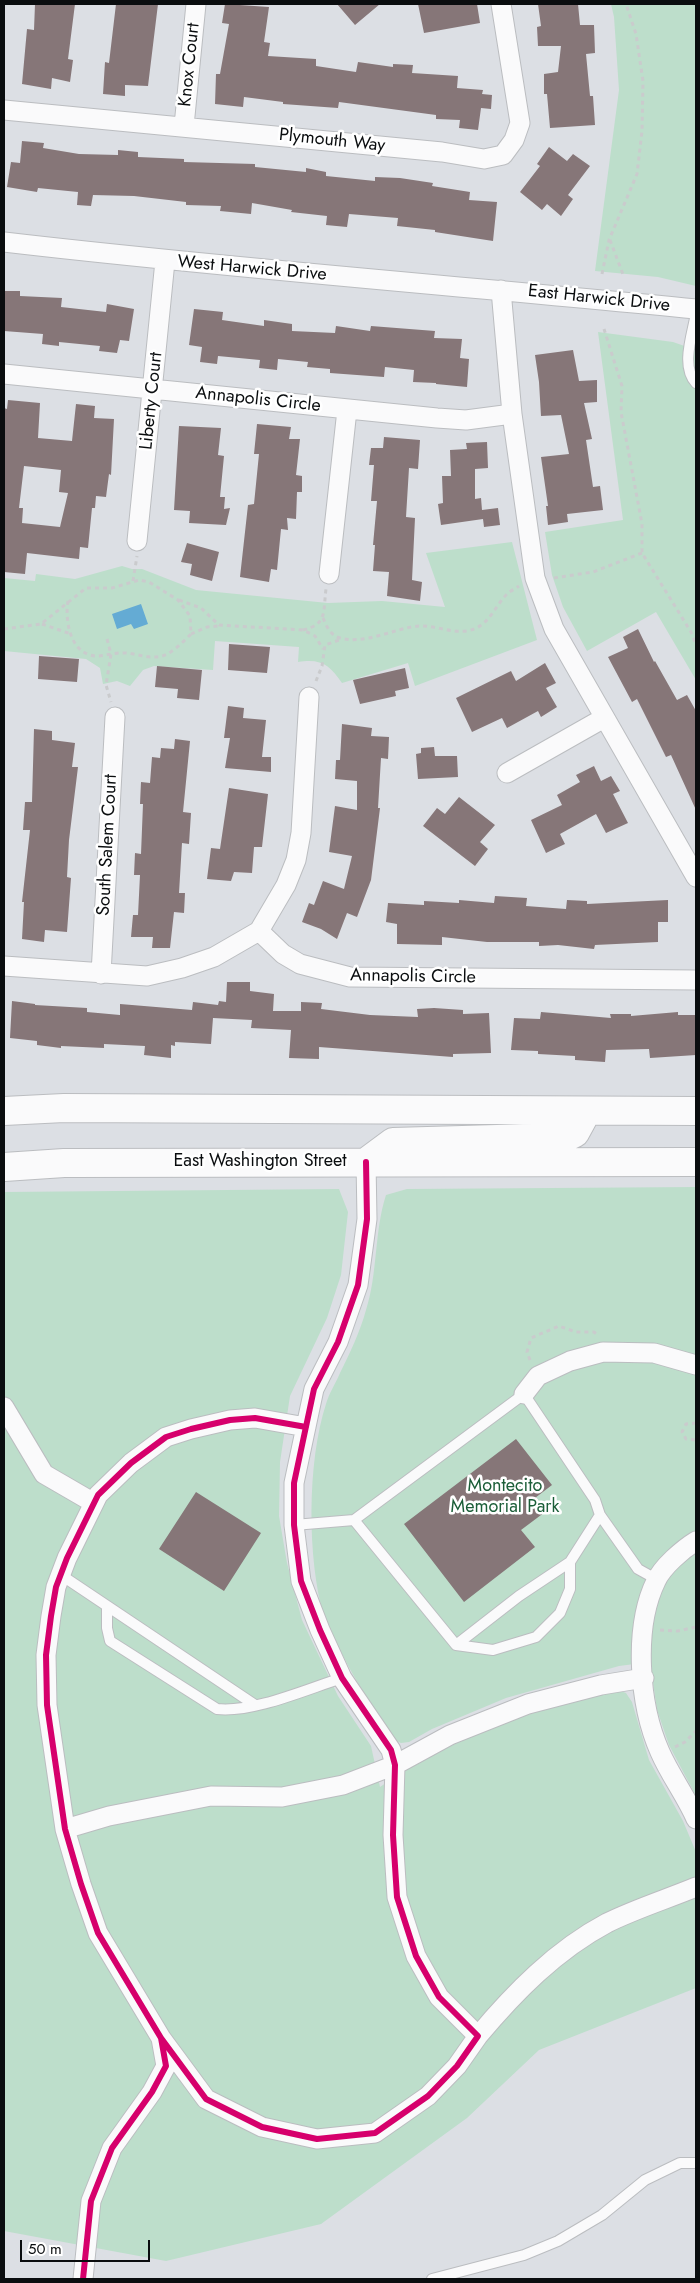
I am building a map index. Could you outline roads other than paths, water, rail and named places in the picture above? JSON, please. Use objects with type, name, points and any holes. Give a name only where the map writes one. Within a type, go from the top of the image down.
[{"type":"main road","points":[[4,1111],[73,1108],[588,1112],[696,1111]]},
{"type":"main road","points":[[366,1162],[393,1142],[567,1137],[575,1132],[588,1112]]},
{"type":"main road","name":"East Washington Street","points":[[4,1167],[64,1163],[696,1162]]},
{"type":"street","name":"Knox Court","points":[[184,126],[196,4]]},
{"type":"street","name":"Plymouth Way","points":[[4,110],[442,152],[484,159],[503,155],[514,140],[520,123],[501,4]]},
{"type":"street","name":"West Harwick Drive","points":[[4,242],[165,261],[502,290]]},
{"type":"street","name":"Liberty Court","points":[[138,541],[165,261]]},
{"type":"street","name":"East Harwick Drive","points":[[502,290],[696,311]]},
{"type":"street","points":[[502,290],[512,414],[535,578],[554,628],[696,877]]},
{"type":"street","name":"Annapolis Circle","points":[[4,374],[348,410],[466,420],[512,414]]},
{"type":"street","points":[[329,574],[348,410]]},
{"type":"street","points":[[4,966],[147,976],[182,968],[214,957],[259,931],[286,885],[296,860],[301,832],[309,697]]},
{"type":"street","name":"South Salem Court","points":[[101,974],[115,717]]},
{"type":"street","points":[[507,773],[604,718]]},
{"type":"street","name":"Annapolis Circle","points":[[259,931],[283,954],[300,964],[350,977],[696,980]]},
{"type":"street","points":[[366,1162],[367,1219],[358,1285],[338,1342],[314,1389],[294,1483],[294,1525],[301,1581],[320,1630],[342,1678],[391,1750],[395,1765],[393,1835],[397,1896],[416,1956],[439,1997],[478,2036]]},
{"type":"street","points":[[524,1394],[538,1376],[570,1361],[603,1352],[654,1352],[696,1365]]},
{"type":"street","points":[[4,1407],[44,1474],[94,1504]]},
{"type":"street","points":[[306,1428],[255,1418],[230,1420],[166,1437],[131,1463],[98,1495],[67,1558],[50,1616],[46,1655],[47,1705],[57,1785],[65,1829],[81,1884],[98,1934],[161,2038],[206,2099],[262,2127],[317,2139],[375,2133],[428,2096],[458,2066],[478,2036],[508,1999],[559,1954],[607,1924],[696,1887]]},
{"type":"street","points":[[696,1541],[682,1550],[656,1579],[642,1622],[641,1650],[648,1714],[660,1752],[696,1819]]},
{"type":"street","points":[[65,1829],[110,1816],[211,1796],[291,1795],[343,1785],[395,1765],[450,1735],[528,1704],[600,1685],[644,1678]]},
{"type":"street","points":[[83,2279],[91,2201],[112,2148],[152,2092],[166,2066],[161,2038]]},
{"type":"lane","points":[[696,311],[688,364],[691,377],[696,383]]},
{"type":"lane","points":[[294,1525],[354,1520],[524,1394],[595,1500],[600,1515],[638,1569],[656,1579]]},
{"type":"lane","points":[[456,1645],[519,1596],[570,1562],[600,1515]]},
{"type":"lane","points":[[354,1520],[456,1645],[493,1650],[536,1637],[560,1613],[570,1589],[570,1562]]},
{"type":"lane","points":[[61,1575],[255,1706]]},
{"type":"lane","points":[[107,1606],[107,1628],[110,1641],[217,1709],[228,1710],[255,1706],[342,1678]]},
{"type":"lane","points":[[432,2279],[524,2255],[558,2241],[602,2215],[645,2180],[680,2163],[696,2163]]},
{"type":"water","points":[[141,604],[148,624],[134,629],[131,624],[117,629],[112,614]]},
{"type":"park label","name":"Montecito Memorial Park","points":[[505,1497]]}]
